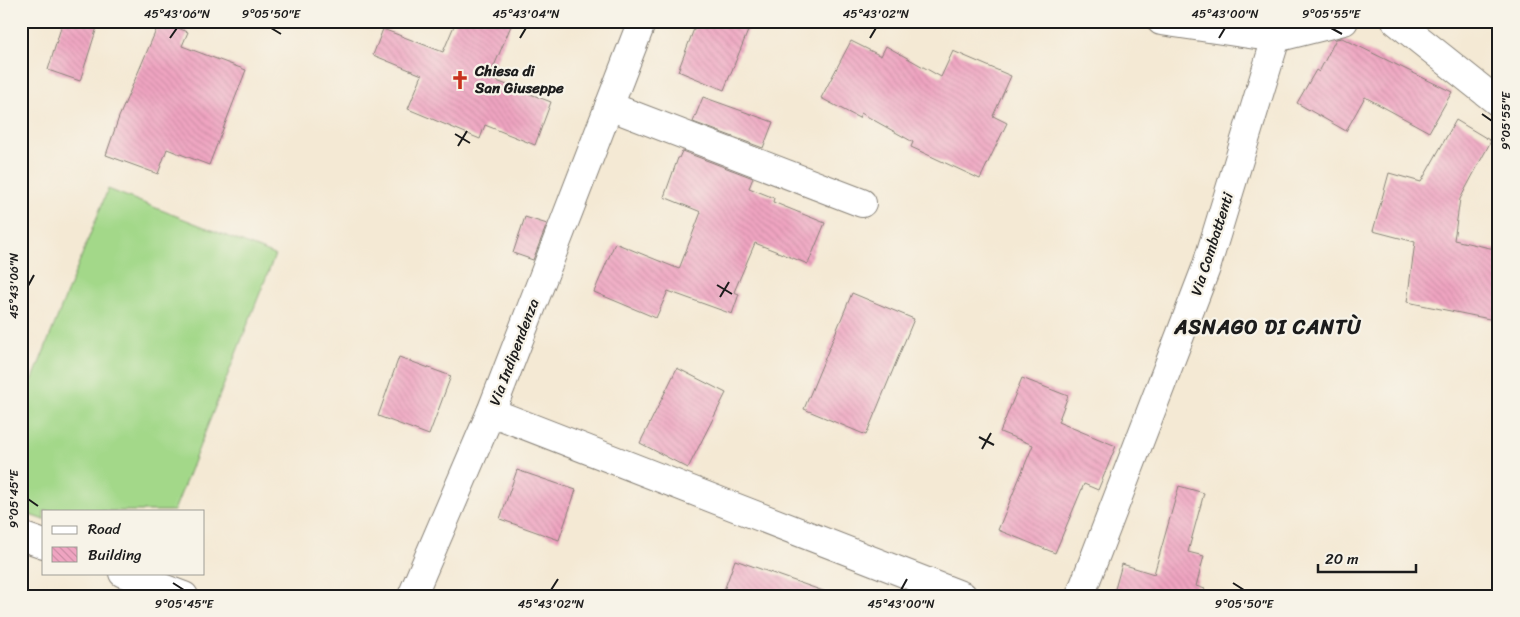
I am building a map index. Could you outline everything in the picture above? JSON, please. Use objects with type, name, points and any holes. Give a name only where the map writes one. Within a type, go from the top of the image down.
[{"type":"street","name":"Via Indipendenza","points":[[412,596],[491,412],[642,21]]},
{"type":"street","points":[[1161,21],[1276,38],[1344,21]]},
{"type":"street","points":[[1396,21],[1499,103]]},
{"type":"street","name":"Via Combattenti","points":[[1080,596],[1206,268],[1276,38]]},
{"type":"street","points":[[609,106],[862,203]]},
{"type":"street","points":[[491,412],[919,588],[963,596]]},
{"type":"street","points":[[21,536],[42,543]]},
{"type":"street","points":[[126,574],[184,596]]},
{"type":"green space","points":[[108,189],[275,255],[174,510],[42,510],[42,519],[21,512],[21,409]]},
{"type":"building","points":[[63,21],[99,21],[80,81],[48,70]]},
{"type":"building","points":[[160,21],[188,32],[182,46],[246,70],[209,165],[167,149],[158,174],[106,155],[119,117]]},
{"type":"building","points":[[456,21],[513,21],[489,78],[551,102],[535,145],[485,125],[480,139],[408,109],[422,75],[373,55],[383,29],[443,52]]},
{"type":"building","points":[[697,21],[752,21],[724,90],[678,71]]},
{"type":"building","points":[[1342,38],[1452,92],[1429,132],[1365,97],[1346,131],[1297,103],[1316,70],[1319,72],[1336,39]]},
{"type":"building","points":[[851,41],[881,56],[886,46],[941,77],[953,51],[1011,76],[993,116],[1007,123],[980,179],[911,147],[913,142],[861,113],[859,118],[821,98]]},
{"type":"building","points":[[703,97],[773,122],[763,148],[693,122]]},
{"type":"building","points":[[1456,120],[1491,141],[1460,199],[1454,240],[1499,250],[1499,321],[1407,302],[1415,242],[1373,231],[1389,173],[1421,182]]},
{"type":"building","points":[[682,151],[753,178],[749,188],[774,198],[773,202],[825,223],[808,264],[755,243],[734,292],[739,294],[732,314],[668,291],[656,318],[594,292],[615,243],[679,269],[701,212],[664,197]]},
{"type":"building","points":[[525,217],[547,224],[533,260],[513,253]]},
{"type":"building","points":[[852,293],[914,319],[866,435],[804,409]]},
{"type":"building","points":[[399,357],[451,376],[429,435],[378,416]]},
{"type":"building","points":[[677,368],[726,393],[688,468],[640,443]]},
{"type":"building","points":[[1022,378],[1068,396],[1058,422],[1116,446],[1098,490],[1084,484],[1055,553],[998,530],[1033,445],[1000,432]]},
{"type":"building","points":[[517,470],[576,490],[559,540],[500,519]]},
{"type":"building","points":[[1179,486],[1204,493],[1188,552],[1204,556],[1196,586],[1205,589],[1204,596],[1113,596],[1122,564],[1154,574]]},
{"type":"building","points":[[735,560],[826,592],[825,596],[722,596]]},
{"type":"place","name":"Chiesa di San Giuseppe","points":[[460,80]]},
{"type":"district","name":"ASNAGO DI CANTÙ","points":[[1268,327]]}]
